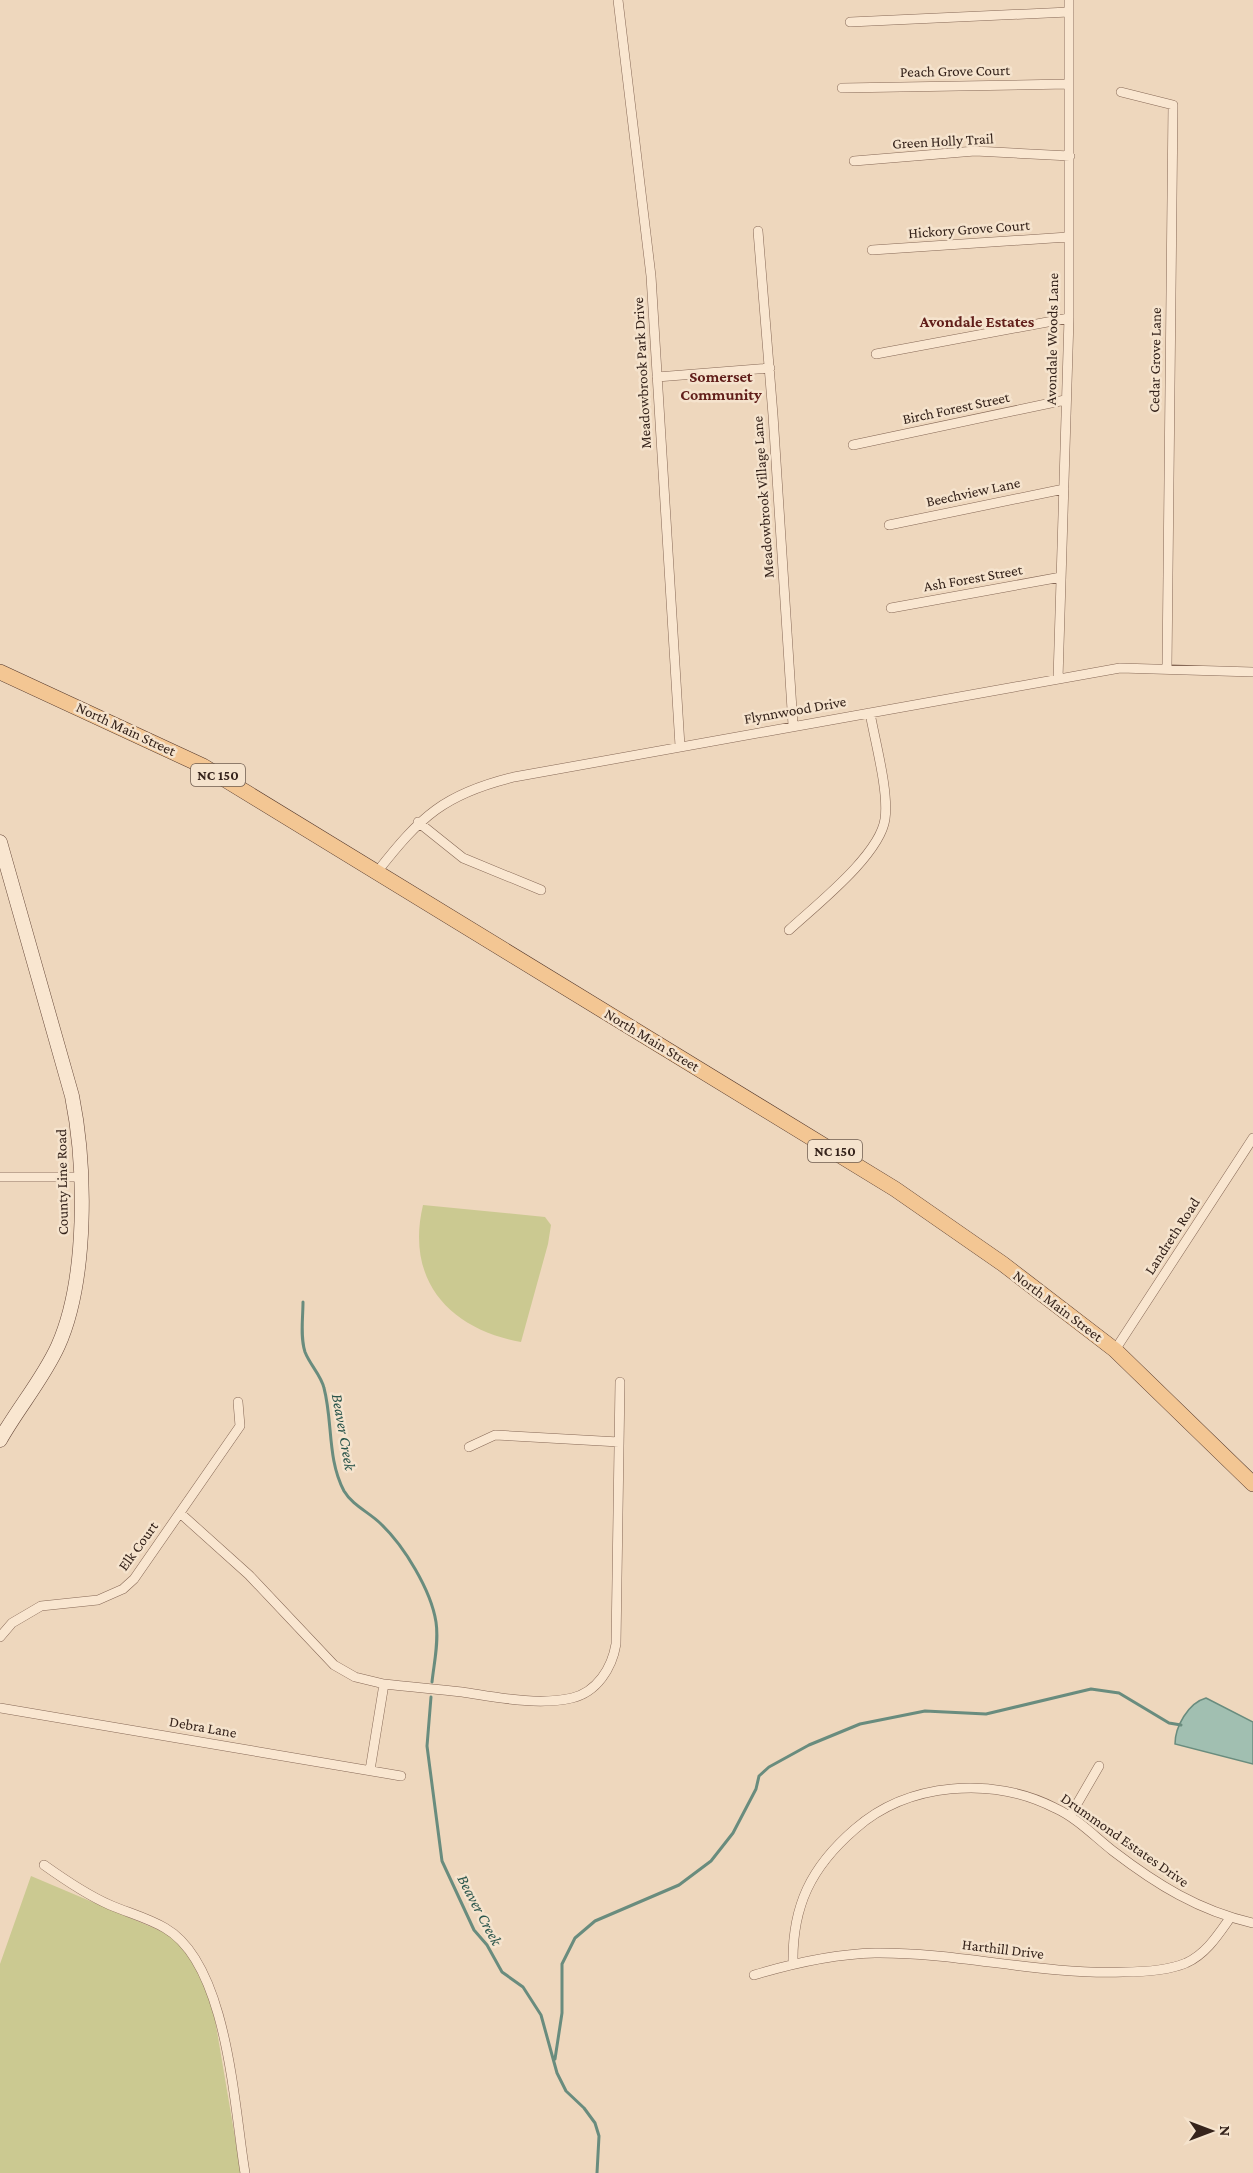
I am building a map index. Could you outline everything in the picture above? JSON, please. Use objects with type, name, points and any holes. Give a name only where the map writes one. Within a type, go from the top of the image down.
[{"type":"main road","name":"North Main Street","points":[[0,672],[183,755],[895,1189],[1003,1264],[1115,1350],[1253,1484]]},
{"type":"street","name":"Meadowbrook Park Drive","points":[[618,0],[651,276],[680,746]]},
{"type":"street","name":"Avondale Woods Lane","points":[[1058,679],[1068,318],[1069,0]]},
{"type":"street","points":[[850,22],[1069,12]]},
{"type":"street","name":"Peach Grove Court","points":[[842,88],[1068,84]]},
{"type":"street","name":"Cedar Grove Lane","points":[[1121,93],[1173,105],[1167,668]]},
{"type":"street","name":"Green Holly Trail","points":[[854,161],[975,151],[1070,156]]},
{"type":"street","name":"Meadowbrook Village Lane","points":[[758,231],[770,368],[793,725]]},
{"type":"street","name":"Hickory Grove Court","points":[[872,250],[1068,237]]},
{"type":"street","points":[[876,354],[1068,318]]},
{"type":"street","points":[[657,377],[770,368]]},
{"type":"street","name":"Birch Forest Street","points":[[853,445],[1065,400]]},
{"type":"street","name":"Beechview Lane","points":[[888,525],[1064,489]]},
{"type":"street","name":"Ash Forest Street","points":[[891,608],[1061,577]]},
{"type":"street","name":"Flynnwood Drive","points":[[377,872],[418,822],[454,796],[489,783],[793,725],[1120,668],[1253,672]]},
{"type":"street","points":[[789,930],[854,869],[881,832],[885,807],[870,713]]},
{"type":"street","points":[[418,822],[463,858],[541,891]]},
{"type":"street","name":"County Line Road","points":[[0,842],[72,1095],[79,1127],[81,1177],[76,1283],[68,1317],[58,1346],[0,1440]]},
{"type":"street","name":"Landreth Road","points":[[1115,1350],[1253,1138]]},
{"type":"street","points":[[0,1177],[81,1177]]},
{"type":"street","points":[[180,1513],[249,1575],[334,1665],[356,1677],[384,1684],[509,1699],[573,1697],[593,1686],[607,1671],[613,1659],[616,1644],[620,1382]]},
{"type":"street","name":"Elk Court","points":[[0,1637],[12,1623],[41,1606],[91,1602],[123,1589],[134,1579],[240,1426],[238,1402]]},
{"type":"street","points":[[470,1447],[495,1435],[619,1442]]},
{"type":"street","points":[[370,1770],[384,1684]]},
{"type":"street","name":"Debra Lane","points":[[0,1708],[401,1776]]},
{"type":"street","points":[[1070,1816],[1099,1766]]},
{"type":"street","name":"Drummond Estates Drive","points":[[793,1964],[795,1919],[812,1879],[825,1858],[840,1842],[876,1814],[918,1795],[970,1788],[1019,1794],[1070,1816],[1172,1892],[1230,1918],[1253,1923]]},
{"type":"street","points":[[44,1865],[108,1904],[167,1928],[201,1965],[213,1995],[220,2024],[245,2173]]},
{"type":"street","name":"Harthill Drive","points":[[754,1975],[832,1956],[876,1953],[943,1957],[1079,1973],[1142,1972],[1172,1968],[1188,1962],[1216,1938],[1230,1918]]},
{"type":"shaded area","points":[[423,1205],[545,1217],[551,1225],[548,1244],[521,1342],[473,1326],[454,1313],[439,1297],[427,1278],[421,1257],[419,1232]]},
{"type":"shaded area","points":[[1206,1698],[1253,1722],[1253,1764],[1175,1744],[1177,1730],[1188,1710]]},
{"type":"shaded area","points":[[31,1876],[168,1934],[194,1958],[211,1996],[241,2173],[0,2173],[0,1964]]},
{"type":"waterway","name":"Beaver Creek","points":[[303,1302],[303,1346],[324,1388],[335,1466],[344,1491],[356,1505],[381,1524],[399,1544],[429,1596],[436,1622],[437,1637],[432,1682]]},
{"type":"waterway","points":[[555,2059],[562,2013],[562,1964],[575,1938],[595,1921],[679,1885],[711,1861],[733,1833],[756,1789],[759,1776],[769,1767],[809,1745],[860,1724],[925,1711],[986,1714],[1091,1689],[1119,1693],[1169,1723],[1181,1725]]},
{"type":"waterway","name":"Beaver Creek","points":[[431,1697],[427,1746],[442,1861],[474,1930],[487,1945],[502,1972],[523,1987],[541,2015],[557,2073],[566,2091],[584,2108],[595,2123],[599,2136],[597,2173]]},
{"type":"district","name":"Avondale Estates","points":[[977,321]]},
{"type":"district","name":"Somerset Community","points":[[721,385]]}]
